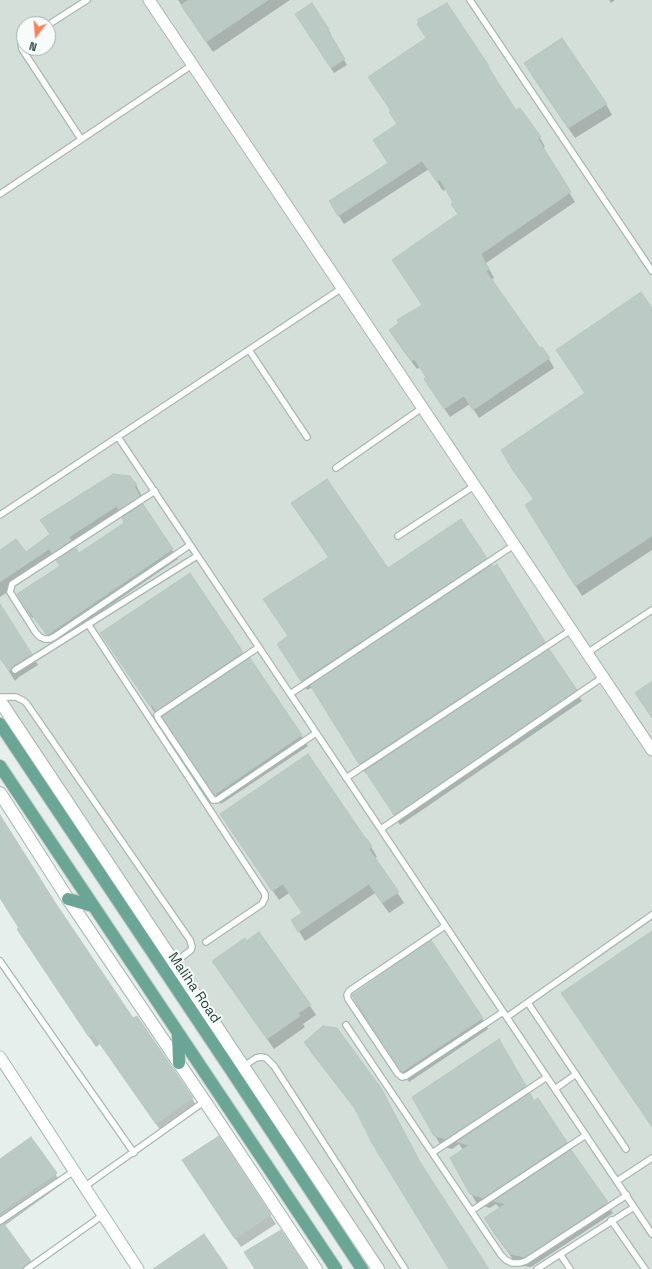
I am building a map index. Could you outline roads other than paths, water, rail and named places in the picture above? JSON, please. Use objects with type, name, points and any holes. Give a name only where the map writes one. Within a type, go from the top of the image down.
[{"type":"main road","name":"Maliha Road","points":[[0,724],[225,1060],[362,1269]]},
{"type":"main road","points":[[0,766],[336,1269]]},
{"type":"main road","points":[[68,899],[93,906]]},
{"type":"main road","points":[[178,1033],[179,1063]]},
{"type":"street","points":[[149,0],[652,750]]},
{"type":"street","points":[[0,701],[378,1269]]},
{"type":"street","points":[[0,793],[68,899],[205,1101],[316,1269]]},
{"type":"street","points":[[0,1057],[135,1266]]},
{"type":"lane","points":[[56,21],[87,0]]},
{"type":"lane","points":[[470,0],[652,271]]},
{"type":"lane","points":[[27,56],[81,139]]},
{"type":"lane","points":[[0,194],[192,65]]},
{"type":"lane","points":[[0,515],[342,288]]},
{"type":"lane","points":[[249,350],[307,437]]},
{"type":"lane","points":[[336,468],[422,408]]},
{"type":"lane","points":[[118,437],[652,1234]]},
{"type":"lane","points":[[398,536],[474,486]]},
{"type":"lane","points":[[155,491],[12,584],[10,592],[36,633],[45,639],[54,637],[190,545]]},
{"type":"lane","points":[[290,694],[514,545]]},
{"type":"lane","points":[[15,670],[198,556]]},
{"type":"lane","points":[[587,653],[652,610]]},
{"type":"lane","points":[[88,624],[265,894],[266,898],[262,904],[206,942]]},
{"type":"lane","points":[[346,778],[571,630]]},
{"type":"lane","points":[[259,647],[157,715],[158,718],[213,800],[216,801],[316,733]]},
{"type":"lane","points":[[381,829],[603,677]]},
{"type":"lane","points":[[0,698],[16,697],[27,704],[190,940],[192,947],[191,950],[174,963]]},
{"type":"lane","points":[[507,1017],[652,916]]},
{"type":"lane","points":[[446,926],[349,991],[347,995],[348,999],[398,1074],[402,1077],[406,1076],[503,1012]]},
{"type":"lane","points":[[0,961],[134,1153]]},
{"type":"lane","points":[[528,1002],[626,1149]]},
{"type":"lane","points":[[346,1025],[471,1211],[506,1260],[512,1263],[520,1263],[627,1195]]},
{"type":"lane","points":[[244,1066],[256,1058],[261,1057],[266,1058],[270,1062],[405,1269]]},
{"type":"lane","points":[[555,1089],[576,1074]]},
{"type":"lane","points":[[432,1153],[547,1077]]},
{"type":"lane","points":[[84,1187],[134,1153],[205,1101]]},
{"type":"lane","points":[[471,1211],[586,1135]]},
{"type":"lane","points":[[617,1181],[652,1158]]},
{"type":"lane","points":[[0,1221],[74,1171]]},
{"type":"lane","points":[[537,1269],[611,1220],[634,1207]]},
{"type":"lane","points":[[27,1269],[103,1215]]},
{"type":"lane","points":[[611,1220],[645,1269]]},
{"type":"lane","points":[[560,1254],[570,1269]]}]
